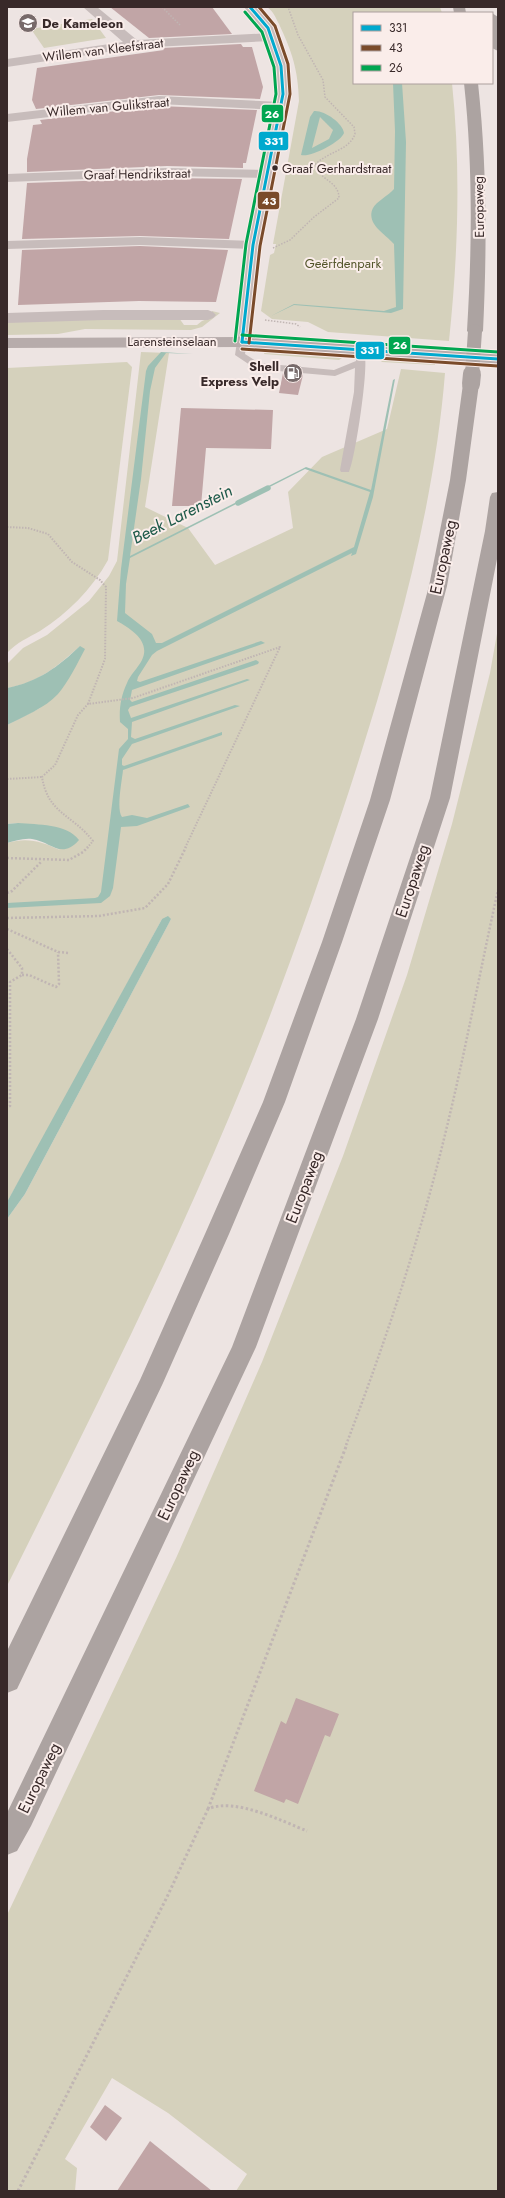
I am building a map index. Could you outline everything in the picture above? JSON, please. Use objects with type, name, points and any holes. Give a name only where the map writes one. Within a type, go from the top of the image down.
[{"type":"highway","points":[[493,22],[498,47]]},
{"type":"highway","name":"Europaweg","points":[[7,1680],[151,1383],[274,1102],[330,949],[380,800],[438,586],[458,480],[471,384],[480,254],[479,180],[471,84]]},
{"type":"highway","name":"Europaweg","points":[[7,1841],[28,1802],[244,1347],[367,1019],[440,798],[494,531],[498,497]]},
{"type":"main road","name":"Larensteinselaan","points":[[7,343],[241,348],[361,356],[408,353],[498,359]]},
{"type":"street","points":[[89,7],[134,44]]},
{"type":"street","points":[[241,348],[252,245],[282,106],[283,94],[281,66],[268,28],[250,7]]},
{"type":"street","name":"Willem van Kleefstraat","points":[[7,63],[134,44],[271,37]]},
{"type":"street","name":"Willem van Gulikstraat","points":[[7,118],[159,100],[282,106]]},
{"type":"street","name":"Graaf Hendrikstraat","points":[[7,178],[167,172],[268,174]]},
{"type":"street","points":[[7,245],[140,241],[252,245]]},
{"type":"street","name":"Larensteinselaan","points":[[7,318],[103,315],[208,315]]},
{"type":"lane","points":[[241,348],[256,366],[335,373],[361,356]]},
{"type":"lane","points":[[345,470],[359,392],[361,356]]},
{"type":"path","points":[[162,7],[179,24],[184,41]]},
{"type":"path","points":[[252,245],[268,249],[284,244],[295,236],[315,216],[336,201],[339,195],[336,188],[318,172],[315,165],[322,158],[349,144],[356,136],[354,127],[325,97],[323,80],[298,36],[288,7]]},
{"type":"path","points":[[267,322],[296,324],[306,330]]},
{"type":"path","points":[[7,527],[28,527],[52,536],[71,562],[83,571],[102,580],[106,587],[104,659],[88,704],[78,715],[55,765],[42,777],[7,779]]},
{"type":"path","points":[[7,918],[99,916],[145,908],[168,884],[280,647],[133,698],[88,704]]},
{"type":"path","points":[[7,858],[69,860],[83,852],[93,840],[86,829],[56,811],[43,790],[42,777]]},
{"type":"path","points":[[7,893],[12,891],[42,860]]},
{"type":"path","points":[[18,2191],[164,1905],[208,1809],[376,1366],[401,1291],[441,1151],[471,1023],[498,890]]},
{"type":"path","points":[[7,929],[58,952],[69,953]]},
{"type":"path","points":[[7,949],[22,968],[22,975]]},
{"type":"path","points":[[7,1106],[10,1106],[8,982],[22,975],[29,975],[56,987],[59,984],[58,952]]},
{"type":"path","points":[[208,1809],[211,1806],[227,1804],[307,1830]]},
{"type":"green space","name":"Geërfdenpark","points":[[267,7],[440,7],[442,12],[353,12],[353,84],[452,84],[457,148],[457,212],[455,276],[449,341],[328,332],[308,322],[272,319],[261,311],[270,255],[274,253],[276,244],[273,244],[299,101],[296,70],[291,52],[284,34],[271,11]]},
{"type":"green space","points":[[92,19],[106,38],[44,48],[31,29]]},
{"type":"green space","points":[[212,311],[220,313],[202,327],[191,330],[85,329],[58,334],[7,335],[7,322],[118,318],[179,318],[184,325],[197,325],[210,318]]},
{"type":"green space","points":[[265,351],[338,355],[342,358],[339,360],[264,354]]},
{"type":"green space","points":[[141,352],[169,353],[145,507],[188,528],[215,565],[293,528],[288,492],[322,457],[387,429],[401,369],[445,373],[431,478],[409,584],[381,689],[365,741],[322,873],[293,954],[247,1075],[178,1234],[65,1470],[7,1586],[7,1219],[25,1194],[171,919],[162,919],[51,1125],[7,1202],[7,843],[28,840],[47,844],[60,850],[18,823],[7,824],[7,725],[40,708],[80,646],[47,673],[18,686],[7,688],[7,664],[23,648],[47,635],[89,601],[109,576],[117,561]]},
{"type":"green space","points":[[388,359],[435,362],[435,365],[382,362],[380,360]]},
{"type":"green space","points":[[127,362],[132,367],[108,560],[95,581],[70,608],[50,624],[19,643],[7,653],[7,368]]},
{"type":"green space","points":[[498,628],[498,2191],[236,2191],[247,2174],[168,2113],[112,2078],[65,2159],[77,2168],[75,2191],[7,2191],[7,1915],[177,1556],[262,1362],[343,1156],[407,975],[452,824],[490,673]]},
{"type":"shaded area","points":[[393,84],[402,84],[406,142],[403,309],[391,313],[294,305],[271,316],[294,304],[384,311],[396,307],[394,244],[374,224],[371,214],[373,208],[394,189],[395,131]]},
{"type":"shaded area","points":[[314,111],[328,115],[337,121],[344,133],[337,141],[318,152],[301,155],[310,117]],"holes":[[[320,117],[333,130],[329,139],[312,148]]]},
{"type":"shaded area","points":[[161,352],[193,354],[166,353],[155,368],[150,391],[141,479],[130,556],[306,467],[371,490],[393,380],[395,379],[373,497],[356,554],[351,556],[352,553],[157,651],[152,655],[138,677],[137,681],[140,682],[261,641],[265,643],[132,690],[130,700],[132,702],[256,660],[259,662],[258,664],[130,707],[128,710],[131,718],[247,679],[250,680],[132,722],[131,737],[135,739],[235,705],[240,706],[132,744],[122,759],[122,765],[124,766],[222,732],[222,735],[123,770],[119,802],[122,817],[132,815],[147,818],[188,804],[190,807],[137,826],[121,827],[113,888],[110,896],[101,903],[7,908],[7,903],[95,898],[98,897],[101,892],[119,749],[128,739],[128,729],[120,722],[121,702],[128,680],[142,660],[144,653],[142,641],[138,636],[117,621],[121,569],[146,371],[148,366]],"holes":[[[305,469],[370,492],[354,547],[162,643],[156,643],[152,634],[125,613],[126,584],[130,558]]]},
{"type":"shaded area","points":[[80,646],[85,649],[69,678],[58,694],[40,708],[7,725],[7,688],[28,682],[47,673],[64,661]]},
{"type":"shaded area","points":[[18,823],[51,826],[67,830],[79,840],[67,849],[56,848],[32,839],[22,839],[7,843],[7,824]]},
{"type":"shaded area","points":[[168,916],[171,919],[169,923],[25,1194],[7,1219],[7,1202],[162,919]]},
{"type":"building","points":[[110,7],[212,7],[232,34],[149,38]]},
{"type":"building","points":[[241,44],[243,47],[252,47],[263,87],[260,99],[159,95],[36,109],[32,100],[37,68],[164,50],[162,48]]},
{"type":"building","points":[[159,106],[257,110],[246,163],[243,163],[243,168],[167,166],[27,172],[27,159],[33,125],[42,124],[40,120]]},
{"type":"building","points":[[167,178],[242,179],[229,239],[140,236],[22,239],[27,183]]},
{"type":"building","points":[[140,246],[228,250],[216,302],[139,301],[18,305],[22,250]]},
{"type":"building","points":[[283,373],[303,375],[298,395],[279,393]]},
{"type":"building","points":[[181,408],[273,410],[271,449],[206,448],[201,506],[172,506]]},
{"type":"building","points":[[296,1698],[339,1714],[330,1737],[325,1735],[298,1804],[286,1799],[284,1803],[254,1791],[281,1721],[286,1724]]},
{"type":"building","points":[[105,2105],[122,2118],[106,2141],[90,2127]]},
{"type":"building","points":[[150,2141],[212,2191],[117,2191]]},
{"type":"waterway","name":"Beek Larenstein","points":[[238,503],[268,488]]},
{"type":"transit line","name":"331","points":[[242,342],[253,245],[283,94],[281,66],[268,28],[250,7]]},
{"type":"transit line","name":"43","points":[[249,343],[260,246],[290,94],[288,64],[275,26],[259,7]]},
{"type":"transit line","name":"26","points":[[235,341],[246,244],[276,94],[274,67],[262,32],[245,12]]},
{"type":"transit line","name":"26","points":[[242,335],[498,352]]},
{"type":"transit line","name":"331","points":[[242,342],[498,359]]},
{"type":"transit line","name":"43","points":[[242,349],[498,366]]},
{"type":"place","name":"De Kameleon","points":[[28,23]]},
{"type":"place","name":"Graaf Gerhardstraat","points":[[275,168]]},
{"type":"place","name":"Shell Express Velp","points":[[293,373]]}]
